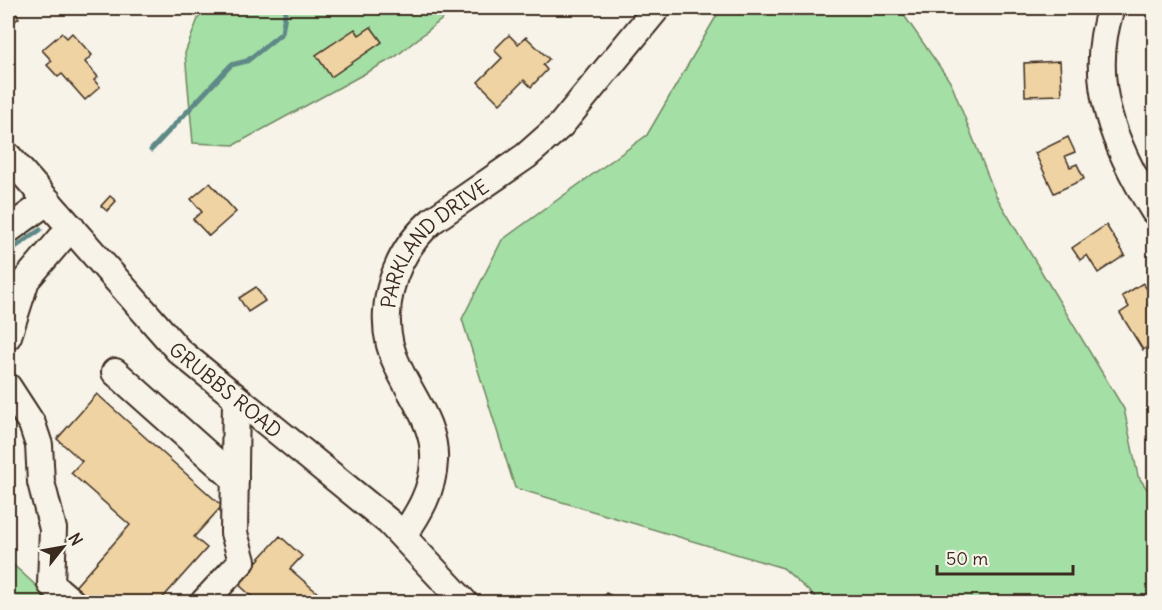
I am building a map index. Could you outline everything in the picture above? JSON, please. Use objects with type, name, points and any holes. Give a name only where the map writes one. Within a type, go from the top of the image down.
[{"type":"street","name":"PARKLAND DRIVE","points":[[403,536],[425,501],[434,461],[430,431],[398,367],[388,335],[388,297],[402,256],[422,230],[433,220],[526,156],[561,125],[657,8]]},
{"type":"street","points":[[1111,8],[1105,25],[1101,61],[1108,118],[1128,166],[1155,211]]},
{"type":"street","name":"GRUBBS ROAD","points":[[8,156],[164,337],[236,400],[324,466],[403,536],[464,603]]},
{"type":"street","points":[[8,230],[48,201]]},
{"type":"street","points":[[8,336],[26,280],[71,227]]},
{"type":"street","points":[[115,372],[235,478]]},
{"type":"street","points":[[8,387],[32,424],[39,445],[41,482],[53,530],[51,584],[72,603]]},
{"type":"street","points":[[204,603],[242,561],[234,533],[236,400]]},
{"type":"green space","points":[[202,8],[456,8],[395,57],[234,145],[193,143],[185,53]]},
{"type":"green space","points":[[721,8],[899,8],[951,83],[996,196],[1124,409],[1138,476],[1154,499],[1154,602],[821,602],[783,568],[515,488],[462,319],[502,240],[647,135]]},
{"type":"green space","points":[[8,560],[54,602],[8,602]]},
{"type":"building","points":[[8,8],[11,8],[19,18],[8,26]]},
{"type":"building","points":[[371,27],[382,42],[331,77],[316,55],[355,29],[359,35]]},
{"type":"building","points":[[62,33],[67,38],[72,33],[92,55],[85,62],[98,77],[94,80],[100,87],[85,100],[62,74],[58,77],[47,65],[52,61],[42,50]]},
{"type":"building","points":[[509,35],[518,44],[526,37],[549,59],[543,65],[547,70],[531,87],[524,80],[500,104],[478,82],[502,58],[494,50]]},
{"type":"building","points":[[1060,61],[1062,95],[1025,96],[1024,63]]},
{"type":"building","points":[[1068,137],[1075,152],[1065,156],[1070,167],[1077,164],[1084,179],[1054,193],[1035,153]]},
{"type":"building","points":[[210,183],[236,212],[209,236],[193,219],[202,212],[191,199]]},
{"type":"building","points":[[110,196],[116,201],[107,211],[101,206]]},
{"type":"building","points":[[1106,225],[1125,255],[1098,273],[1087,255],[1080,260],[1072,248]]},
{"type":"building","points":[[1143,283],[1154,300],[1147,305],[1154,317],[1154,343],[1143,350],[1120,313],[1129,307],[1122,296]]},
{"type":"building","points":[[256,287],[265,301],[248,312],[239,298]]},
{"type":"building","points":[[97,394],[222,506],[194,537],[207,548],[159,602],[89,602],[73,589],[130,525],[71,473],[82,461],[57,439]]},
{"type":"building","points":[[280,536],[302,556],[290,569],[328,602],[258,602],[237,583]]},
{"type":"building","points":[[606,593],[624,602],[601,602]]},
{"type":"waterway","points":[[151,150],[231,65],[247,61],[282,33],[286,8]]},
{"type":"waterway","points":[[8,252],[40,230]]}]
